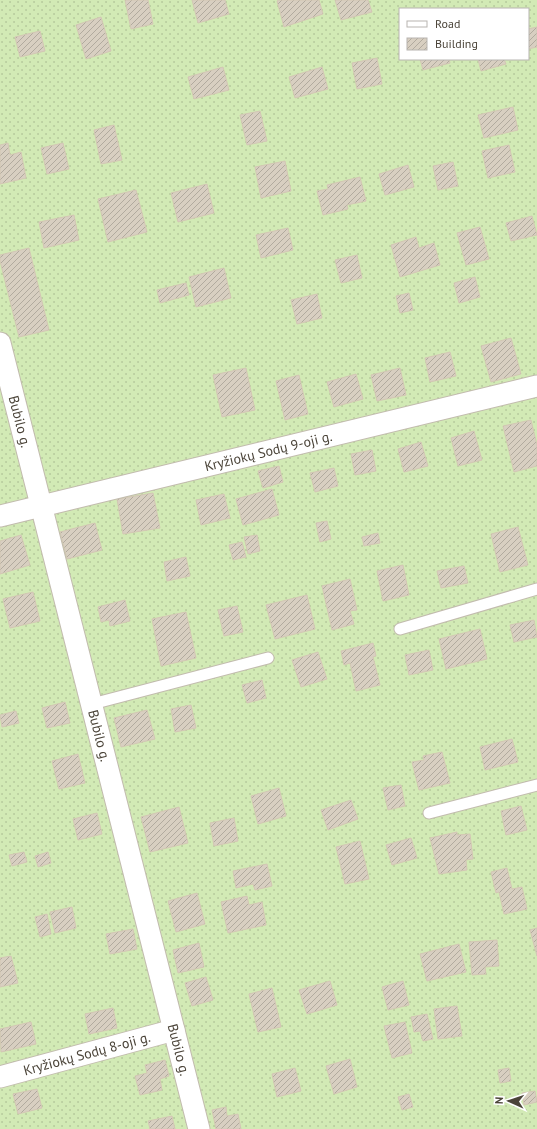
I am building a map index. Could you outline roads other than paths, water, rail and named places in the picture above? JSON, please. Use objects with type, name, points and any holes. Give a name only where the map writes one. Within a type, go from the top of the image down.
[{"type":"street","name":"Bubilo g.","points":[[0,343],[40,506],[92,704],[199,1129]]},
{"type":"street","name":"Kryžiokų Sodų 9-oji g.","points":[[0,516],[537,386]]},
{"type":"street","name":"Kryžiokų Sodų 8-oji g.","points":[[0,1077],[174,1030]]},
{"type":"lane","points":[[400,629],[537,589]]},
{"type":"lane","points":[[92,704],[268,658]]},
{"type":"lane","points":[[429,813],[537,785]]}]
